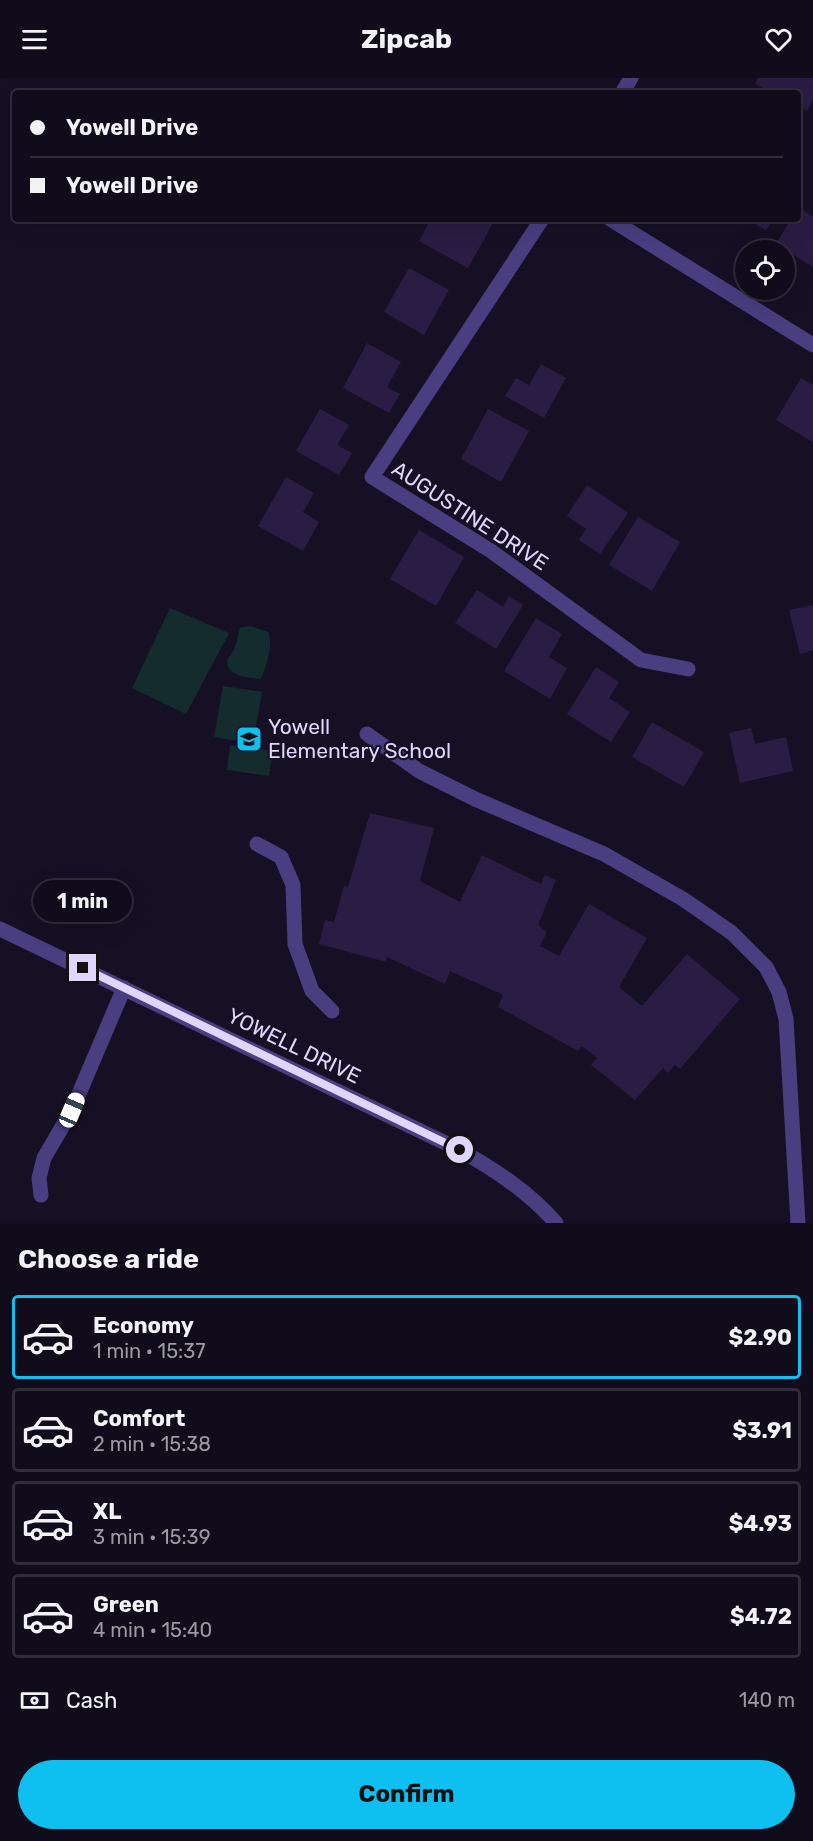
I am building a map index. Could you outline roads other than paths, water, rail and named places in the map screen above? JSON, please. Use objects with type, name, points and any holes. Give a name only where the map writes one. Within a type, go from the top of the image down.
[{"type":"street","name":"AUGUSTINE DRIVE","points":[[540,222],[372,477],[491,551],[641,660],[687,669]]},
{"type":"street","points":[[615,222],[813,345]]},
{"type":"street","points":[[367,734],[419,771],[475,799],[604,854],[683,899],[732,933],[766,967],[779,992],[786,1019],[798,1223]]},
{"type":"street","points":[[257,844],[281,857],[293,885],[295,944],[312,991],[332,1011]]},
{"type":"street","name":"YOWELL DRIVE","points":[[0,929],[460,1150],[494,1169],[525,1193],[556,1223]]},
{"type":"street","points":[[41,1195],[39,1178],[44,1158],[72,1110],[124,988]]},
{"type":"place","name":"Yowell Elementary School","points":[[249,739]]}]
